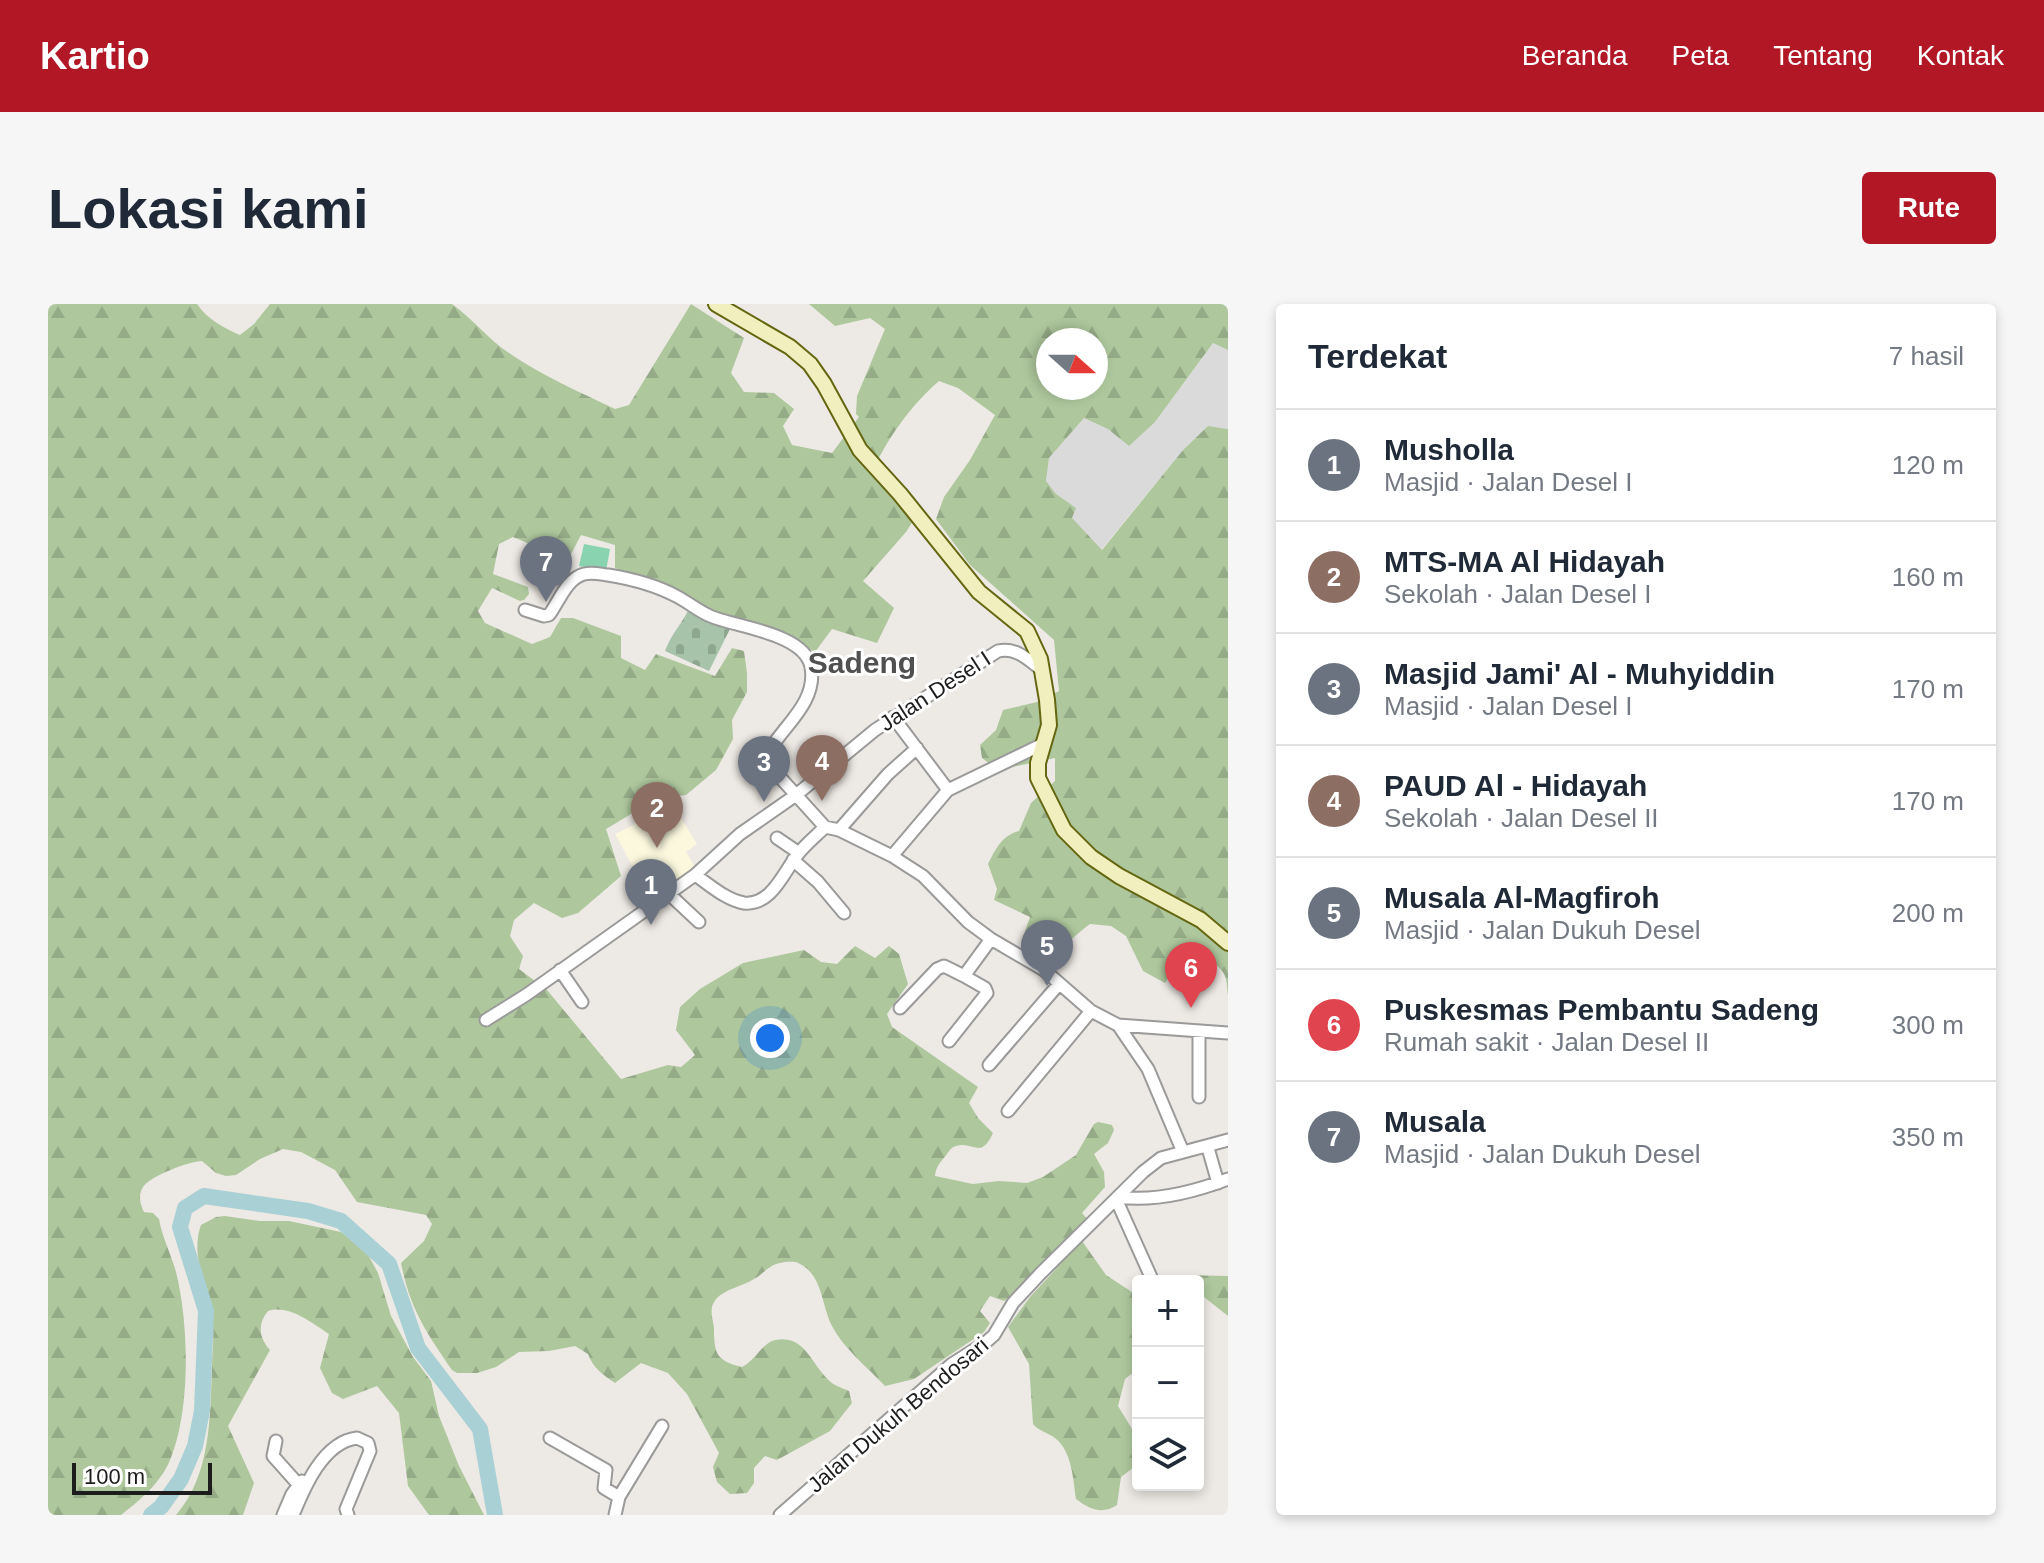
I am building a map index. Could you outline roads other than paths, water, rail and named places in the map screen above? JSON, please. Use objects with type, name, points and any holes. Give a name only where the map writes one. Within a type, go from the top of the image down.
[{"type":"main road","points":[[716,304],[790,347],[810,364],[860,450],[979,592],[1027,631],[1037,650],[1042,670],[1049,725],[1038,763],[1038,778],[1064,830],[1091,857],[1119,876],[1201,920],[1228,943]]},
{"type":"street","points":[[525,610],[549,615],[571,581],[588,573],[647,583],[678,597],[708,616],[766,631],[785,641],[804,654],[812,671],[806,700],[770,749],[768,764],[825,827],[839,830],[892,856],[923,876],[968,922],[991,939],[1020,954],[1091,1011],[1118,1025],[1228,1033]]},
{"type":"street","name":"Jalan Desel I","points":[[486,1020],[695,875],[740,834],[796,795],[843,754],[893,717],[998,651],[1009,649],[1016,652],[1042,670]]},
{"type":"street","points":[[893,717],[948,790]]},
{"type":"street","points":[[892,856],[948,790],[1043,744]]},
{"type":"street","points":[[839,830],[880,782],[917,748]]},
{"type":"street","points":[[695,875],[726,897],[751,903],[773,891],[796,856],[825,827]]},
{"type":"street","points":[[777,838],[844,913]]},
{"type":"street","points":[[668,893],[699,922]]},
{"type":"street","points":[[964,976],[991,939]]},
{"type":"street","points":[[900,1008],[937,969],[944,966],[985,988],[987,993],[949,1041]]},
{"type":"street","points":[[560,970],[582,1002]]},
{"type":"street","points":[[989,1065],[1059,984]]},
{"type":"street","points":[[1008,1111],[1091,1011]]},
{"type":"street","points":[[1118,1025],[1148,1069],[1183,1152]]},
{"type":"street","points":[[1199,1032],[1199,1097]]},
{"type":"street","name":"Jalan Dukuh Bendosari","points":[[780,1515],[952,1364],[994,1335],[1013,1303],[1143,1172],[1161,1158],[1208,1148],[1228,1140]]},
{"type":"street","points":[[1150,1275],[1117,1198],[1168,1195],[1223,1181],[1208,1148]]},
{"type":"street","points":[[615,1515],[619,1497],[662,1426]]},
{"type":"street","points":[[283,1515],[298,1484],[339,1445],[357,1438],[368,1443],[370,1451],[346,1513]]},
{"type":"street","points":[[550,1438],[606,1470],[605,1490],[619,1497]]},
{"type":"street","points":[[276,1441],[273,1456],[298,1484]]},
{"type":"street","points":[[293,1515],[312,1473]]},
{"type":"waterway","points":[[151,1515],[161,1507],[181,1479],[195,1446],[202,1411],[206,1311],[180,1227],[185,1208],[204,1196],[308,1211],[341,1221],[389,1264],[418,1348],[480,1429],[495,1515]]},
{"type":"place","name":"Musala","points":[[546,602]]},
{"type":"place","name":"PAUD Al - Hidayah","points":[[822,801]]},
{"type":"place","name":"Masjid Jami' Al - Muhyiddin","points":[[764,802]]},
{"type":"place","name":"MTS-MA Al Hidayah","points":[[657,848]]},
{"type":"place","name":"Musholla","points":[[651,925]]},
{"type":"place","name":"Musala Al-Magfiroh","points":[[1047,986]]},
{"type":"place","name":"Puskesmas Pembantu Sadeng","points":[[1191,1008]]},
{"type":"district","name":"Sadeng","points":[[862,662]]}]
